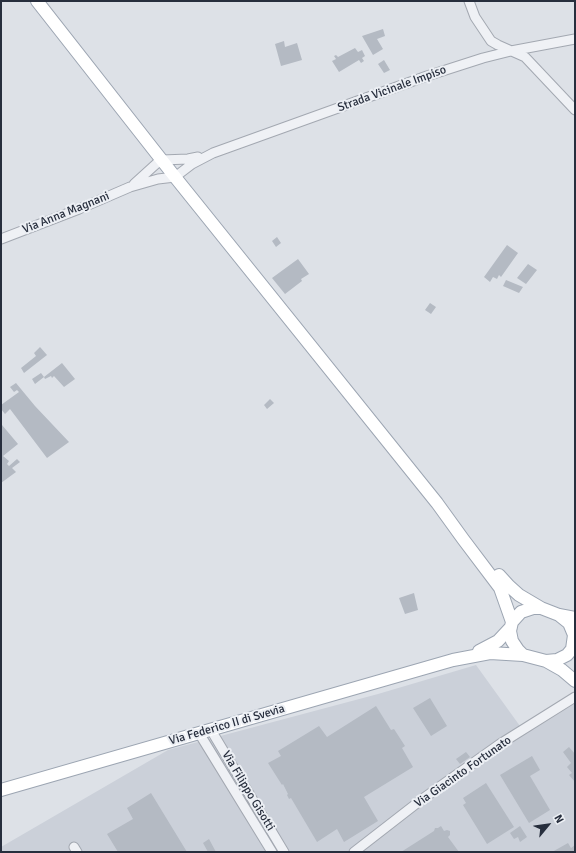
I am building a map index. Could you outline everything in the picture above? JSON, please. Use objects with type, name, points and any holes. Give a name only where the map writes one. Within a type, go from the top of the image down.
[{"type":"main road","points":[[28,1],[48,25],[68,42]]},
{"type":"main road","points":[[37,1],[175,177],[437,503],[500,588],[511,624],[512,641],[522,654]]},
{"type":"main road","points":[[437,503],[468,534],[509,586],[523,598],[541,608],[559,615],[575,618]]},
{"type":"main road","points":[[453,660],[489,647],[498,641],[521,612],[533,608],[541,608]]},
{"type":"main road","points":[[546,661],[553,661],[563,658],[574,646],[573,631],[569,623],[559,615]]},
{"type":"main road","points":[[453,660],[490,653],[522,654],[546,661],[562,670],[575,681]]},
{"type":"main road","name":"Via Federico II di Svevia","points":[[1,790],[453,660]]},
{"type":"street","points":[[469,1],[478,21],[491,40],[498,45],[525,57],[575,110]]},
{"type":"street","name":"Strada Vicinale Impiso","points":[[213,153],[426,76],[483,58],[575,39]]},
{"type":"street","points":[[162,160],[188,159],[213,153]]},
{"type":"street","points":[[175,177],[192,164],[213,153]]},
{"type":"street","name":"Via Anna Magnani","points":[[130,187],[162,160]]},
{"type":"street","name":"Via Anna Magnani","points":[[1,239],[79,209],[130,187],[158,179],[175,177]]},
{"type":"street","name":"Via Giacinto Fortunato","points":[[354,852],[421,800],[482,757],[575,697]]},
{"type":"street","name":"Via Filippo Gisotti","points":[[205,732],[272,852]]},
{"type":"street","name":"Via Filippo Gisotti","points":[[205,732],[284,852]]},
{"type":"shaded area","points":[[476,665],[525,733],[575,701],[575,852],[1,852],[1,847],[168,750],[378,694]]},
{"type":"building","points":[[383,29],[385,36],[377,39],[383,49],[373,55],[362,36]]},
{"type":"building","points":[[284,41],[285,47],[297,43],[302,60],[281,66],[275,44]]},
{"type":"building","points":[[355,48],[358,52],[362,50],[365,56],[362,58],[364,61],[361,63],[359,60],[339,72],[332,61],[336,59],[334,56],[336,55],[338,57]]},
{"type":"building","points":[[384,60],[390,70],[384,73],[378,64]]},
{"type":"building","points":[[277,237],[281,243],[276,247],[272,241]]},
{"type":"building","points":[[507,245],[518,253],[501,277],[499,275],[497,279],[493,277],[490,282],[484,277]]},
{"type":"building","points":[[298,259],[309,274],[301,279],[302,281],[285,294],[272,278]]},
{"type":"building","points":[[528,264],[537,270],[526,284],[517,278]]},
{"type":"building","points":[[506,280],[523,287],[519,293],[503,286]]},
{"type":"building","points":[[430,303],[436,307],[431,314],[425,310]]},
{"type":"building","points":[[40,347],[47,355],[24,373],[21,368],[36,356],[34,353]]},
{"type":"building","points":[[62,363],[75,379],[64,387],[54,376],[52,378],[51,376],[45,379],[44,377]]},
{"type":"building","points":[[41,373],[44,377],[35,384],[32,379]]},
{"type":"building","points":[[16,383],[35,406],[69,442],[47,458],[10,409],[5,414],[1,409],[1,405],[19,392],[17,390],[14,392],[10,387]]},
{"type":"building","points":[[270,399],[274,403],[267,409],[264,405]]},
{"type":"building","points":[[2,425],[18,444],[3,456],[9,461],[7,464],[9,466],[17,459],[20,462],[12,468],[16,472],[1,483],[1,426]]},
{"type":"building","points":[[414,593],[418,610],[405,614],[399,598]]},
{"type":"building","points":[[430,698],[447,726],[431,736],[413,708]]},
{"type":"building","points":[[376,706],[391,730],[394,729],[405,746],[402,748],[413,767],[364,797],[378,821],[344,842],[337,829],[317,842],[291,798],[289,799],[283,784],[282,785],[268,763],[281,756],[278,751],[319,726],[327,737]]},
{"type":"building","points":[[569,747],[575,754],[575,782],[569,775],[572,773],[567,767],[571,763],[563,752]]},
{"type":"building","points":[[466,752],[470,757],[460,764],[456,759]]},
{"type":"building","points":[[532,756],[540,770],[530,776],[550,810],[529,823],[500,775]]},
{"type":"building","points":[[486,783],[514,827],[487,844],[463,805],[466,803],[463,798]]},
{"type":"building","points":[[151,793],[187,852],[118,852],[107,834],[133,819],[127,808]]},
{"type":"building","points":[[441,826],[444,831],[450,831],[450,835],[448,837],[459,852],[401,852],[434,831],[435,828]]},
{"type":"building","points":[[520,826],[527,837],[520,842],[518,837],[514,839],[510,833]]},
{"type":"building","points":[[209,839],[216,852],[208,852],[203,843]]},
{"type":"building","points":[[568,843],[571,848],[575,845],[575,852],[552,852]]}]
